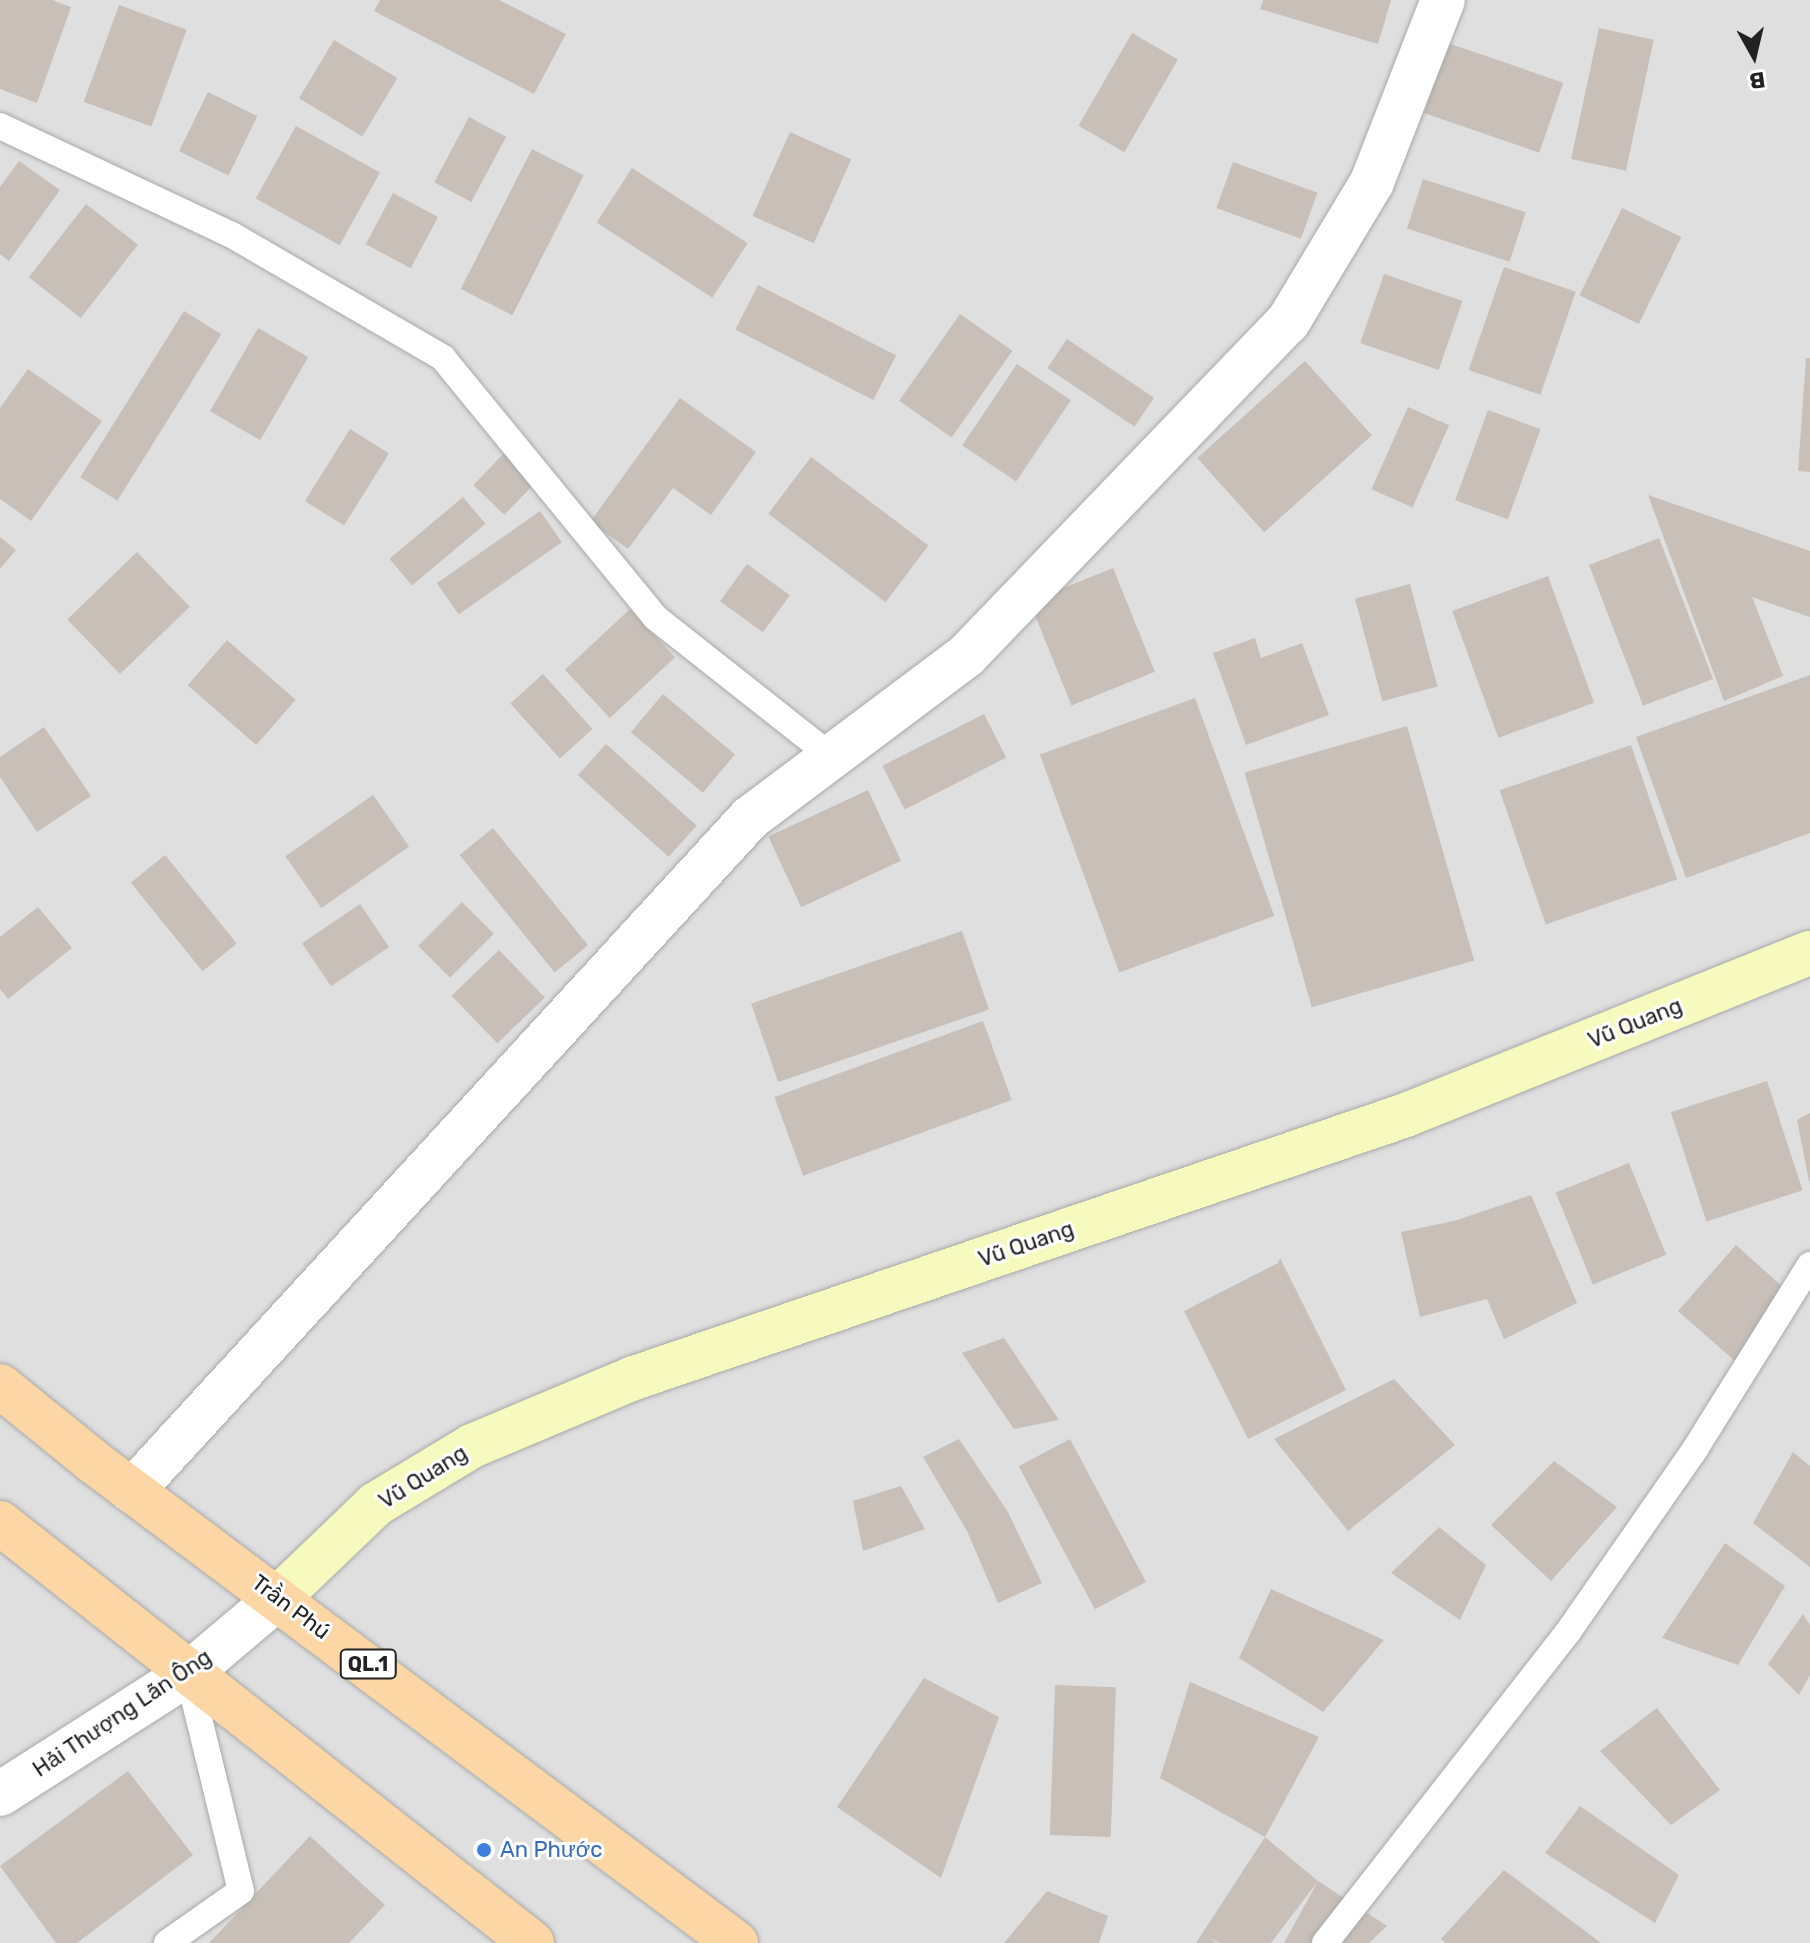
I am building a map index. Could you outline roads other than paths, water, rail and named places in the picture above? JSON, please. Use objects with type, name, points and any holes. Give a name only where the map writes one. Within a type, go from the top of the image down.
[{"type":"main road","name":"Vũ Quang","points":[[279,1597],[376,1504],[502,1434],[634,1378],[1406,1115],[1810,953]]},
{"type":"main road","name":"Trần Phú","points":[[0,1386],[132,1491],[279,1597],[736,1943]]},
{"type":"main road","points":[[0,1523],[532,1943]]},
{"type":"street","points":[[132,1491],[750,818],[967,655],[1288,322],[1372,182],[1443,0]]},
{"type":"street","name":"Hải Thượng Lãn Ông","points":[[0,1794],[188,1674],[279,1597]]},
{"type":"lane","points":[[0,126],[232,235],[443,358],[656,618],[832,757]]},
{"type":"lane","points":[[1325,1943],[1568,1632],[1695,1449],[1810,1265]]},
{"type":"lane","points":[[167,1943],[241,1891],[188,1674]]},
{"type":"place","name":"An Phước","points":[[484,1850]]}]
